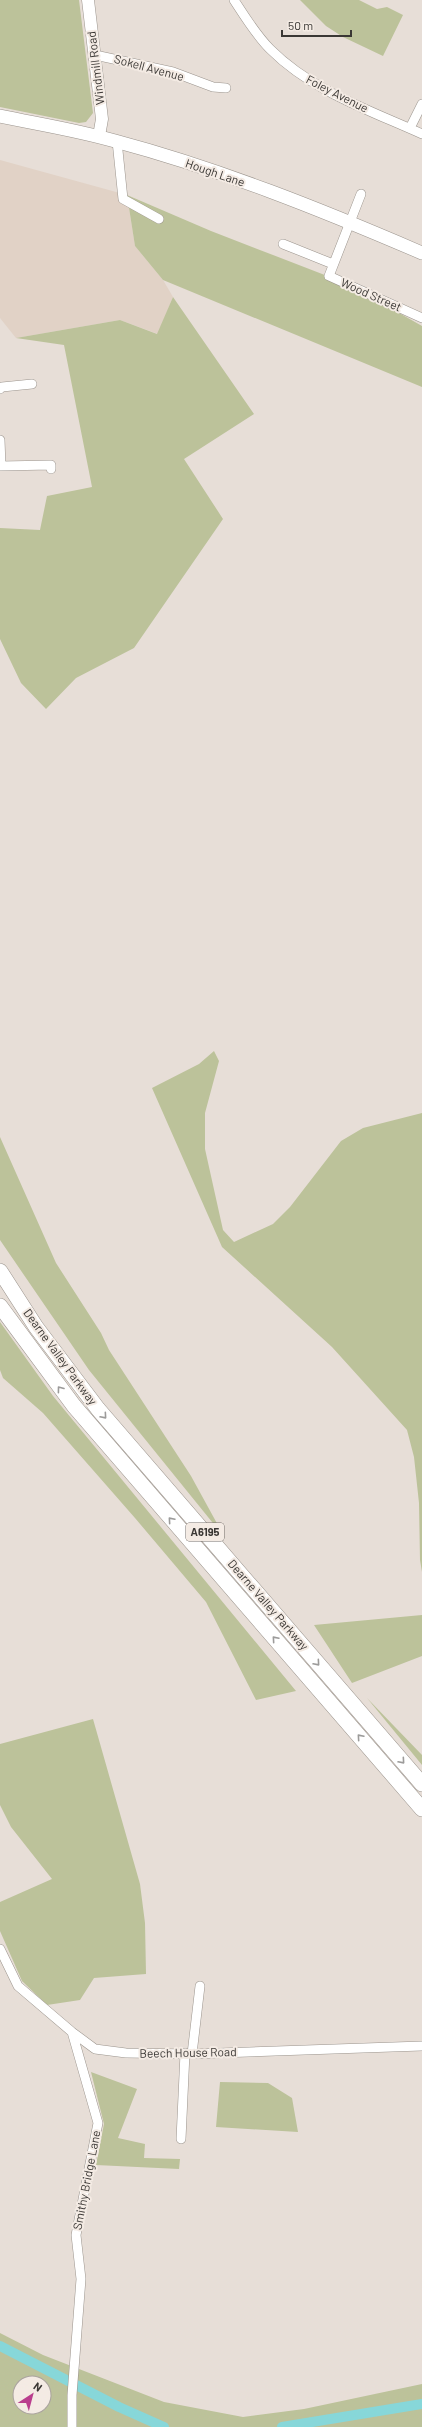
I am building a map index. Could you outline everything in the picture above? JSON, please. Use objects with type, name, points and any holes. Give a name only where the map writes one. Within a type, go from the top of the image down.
[{"type":"highway","name":"Dearne Valley Parkway","points":[[0,1271],[36,1327],[98,1409],[422,1784]]},
{"type":"highway","name":"Dearne Valley Parkway","points":[[0,1306],[74,1406],[422,1810]]},
{"type":"main road","name":"Hough Lane","points":[[0,116],[99,136],[229,177],[349,222],[422,253]]},
{"type":"street","name":"Windmill Road","points":[[88,0],[102,119],[99,136]]},
{"type":"street","name":"Foley Avenue","points":[[234,0],[261,39],[299,74],[335,95],[422,134]]},
{"type":"street","name":"Sokell Avenue","points":[[95,54],[173,72],[213,88],[226,88]]},
{"type":"street","points":[[410,128],[422,104]]},
{"type":"street","points":[[117,141],[123,199],[159,219]]},
{"type":"street","name":"Wood Street","points":[[362,194],[349,222],[329,276],[422,318]]},
{"type":"street","points":[[283,244],[333,264]]},
{"type":"street","points":[[0,389],[2,387],[32,384]]},
{"type":"street","points":[[0,440],[1,471],[51,465],[51,469]]},
{"type":"street","name":"Beech House Road","points":[[0,1948],[18,1986],[72,2032],[95,2049],[126,2053],[189,2054],[422,2046]]},
{"type":"street","points":[[181,2139],[189,2054],[200,1986]]},
{"type":"street","name":"Smithy Bridge Lane","points":[[72,2032],[98,2123],[76,2235],[81,2279],[75,2376],[72,2395],[72,2427]]},
{"type":"shaded area","points":[[0,160],[127,195],[135,246],[163,280],[173,297],[158,334],[120,320],[16,338],[0,318]]},
{"type":"green space","points":[[0,0],[79,0],[93,113],[86,122],[79,123],[0,107]]},
{"type":"green space","points":[[300,0],[359,0],[377,9],[387,7],[403,15],[383,56],[343,37],[326,26]]},
{"type":"green space","points":[[127,195],[211,231],[348,284],[422,326],[422,387],[163,280],[135,246]]},
{"type":"green space","points":[[173,297],[254,414],[184,459],[223,519],[134,648],[76,678],[46,709],[21,683],[0,639],[0,528],[40,530],[47,496],[92,487],[64,345],[16,338],[120,320],[157,334]]},
{"type":"green space","points":[[214,1051],[219,1061],[205,1113],[205,1149],[223,1230],[234,1242],[273,1224],[290,1207],[341,1141],[363,1128],[422,1113],[422,1572],[420,1560],[419,1503],[414,1457],[407,1430],[332,1347],[222,1247],[152,1088],[199,1064]]},
{"type":"green space","points":[[0,1137],[56,1263],[101,1333],[109,1350],[191,1476],[225,1538],[89,1370],[0,1240]]},
{"type":"green space","points":[[0,1322],[53,1396],[296,1691],[256,1700],[206,1602],[43,1413],[3,1378],[0,1370]]},
{"type":"green space","points":[[422,1615],[422,1656],[352,1683],[314,1625]]},
{"type":"green space","points":[[367,1698],[422,1755],[422,1765]]},
{"type":"green space","points":[[93,1719],[140,1884],[145,1923],[146,1974],[94,1978],[80,2000],[47,2005],[22,1981],[0,1931],[0,1902],[52,1879],[11,1827],[0,1805],[0,1744]]},
{"type":"green space","points":[[91,2072],[137,2089],[118,2138],[145,2144],[144,2158],[180,2159],[179,2169],[96,2165],[104,2124]]},
{"type":"green space","points":[[220,2082],[268,2083],[292,2098],[298,2132],[216,2127]]},
{"type":"green space","points":[[0,2333],[43,2355],[164,2402],[243,2417],[304,2409],[422,2384],[422,2427],[0,2427]]},
{"type":"waterway","points":[[0,2346],[119,2407],[164,2427]]},
{"type":"waterway","points":[[282,2427],[422,2404]]}]
